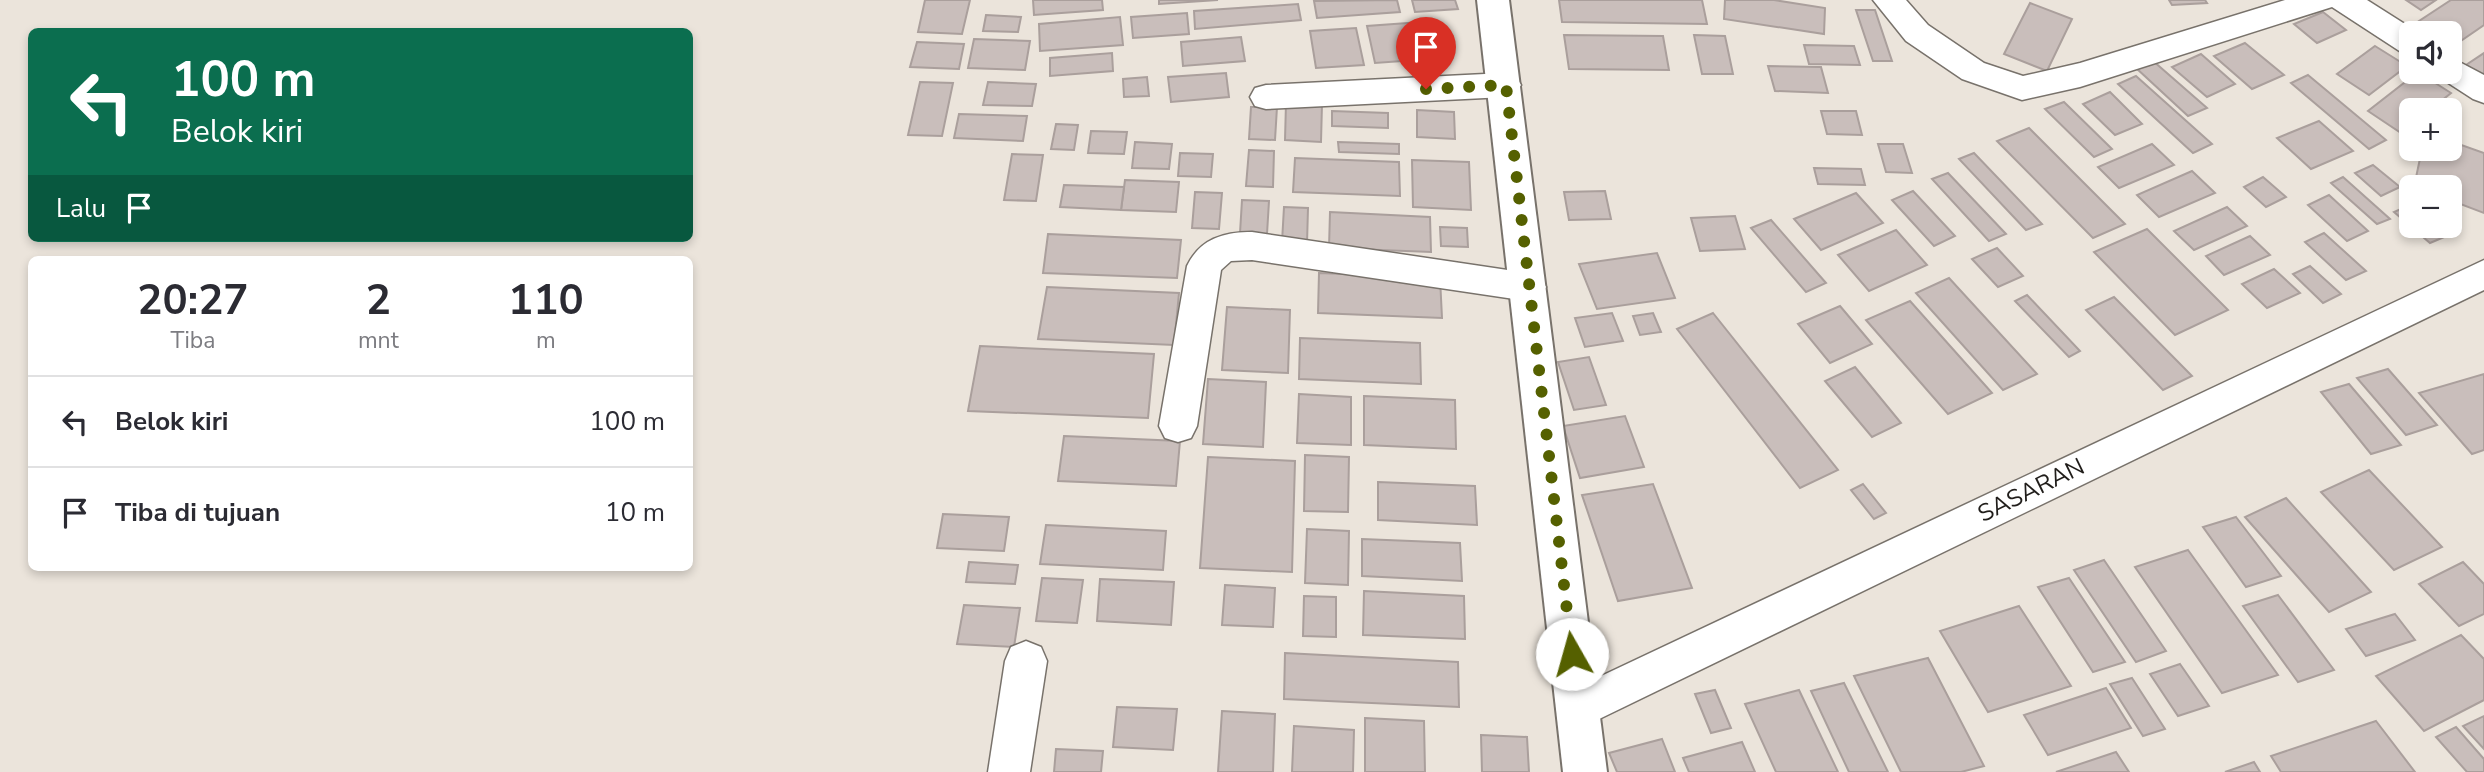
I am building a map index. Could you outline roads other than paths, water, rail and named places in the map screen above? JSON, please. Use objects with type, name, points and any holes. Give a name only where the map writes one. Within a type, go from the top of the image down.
[{"type":"street","points":[[1493,0],[1506,85],[1585,772]]},
{"type":"street","points":[[1888,0],[1917,33],[1973,71],[2022,88],[2080,75],[2321,0]]},
{"type":"street","points":[[2344,0],[2399,36]]},
{"type":"street","points":[[2462,77],[2484,92]]},
{"type":"street","points":[[1266,97],[1506,85]]},
{"type":"street","points":[[1178,426],[1204,266],[1212,254],[1224,246],[1252,246],[1528,287]]},
{"type":"street","name":"SASARAN","points":[[1578,708],[2484,274]]},
{"type":"street","points":[[1009,772],[1026,661]]}]
